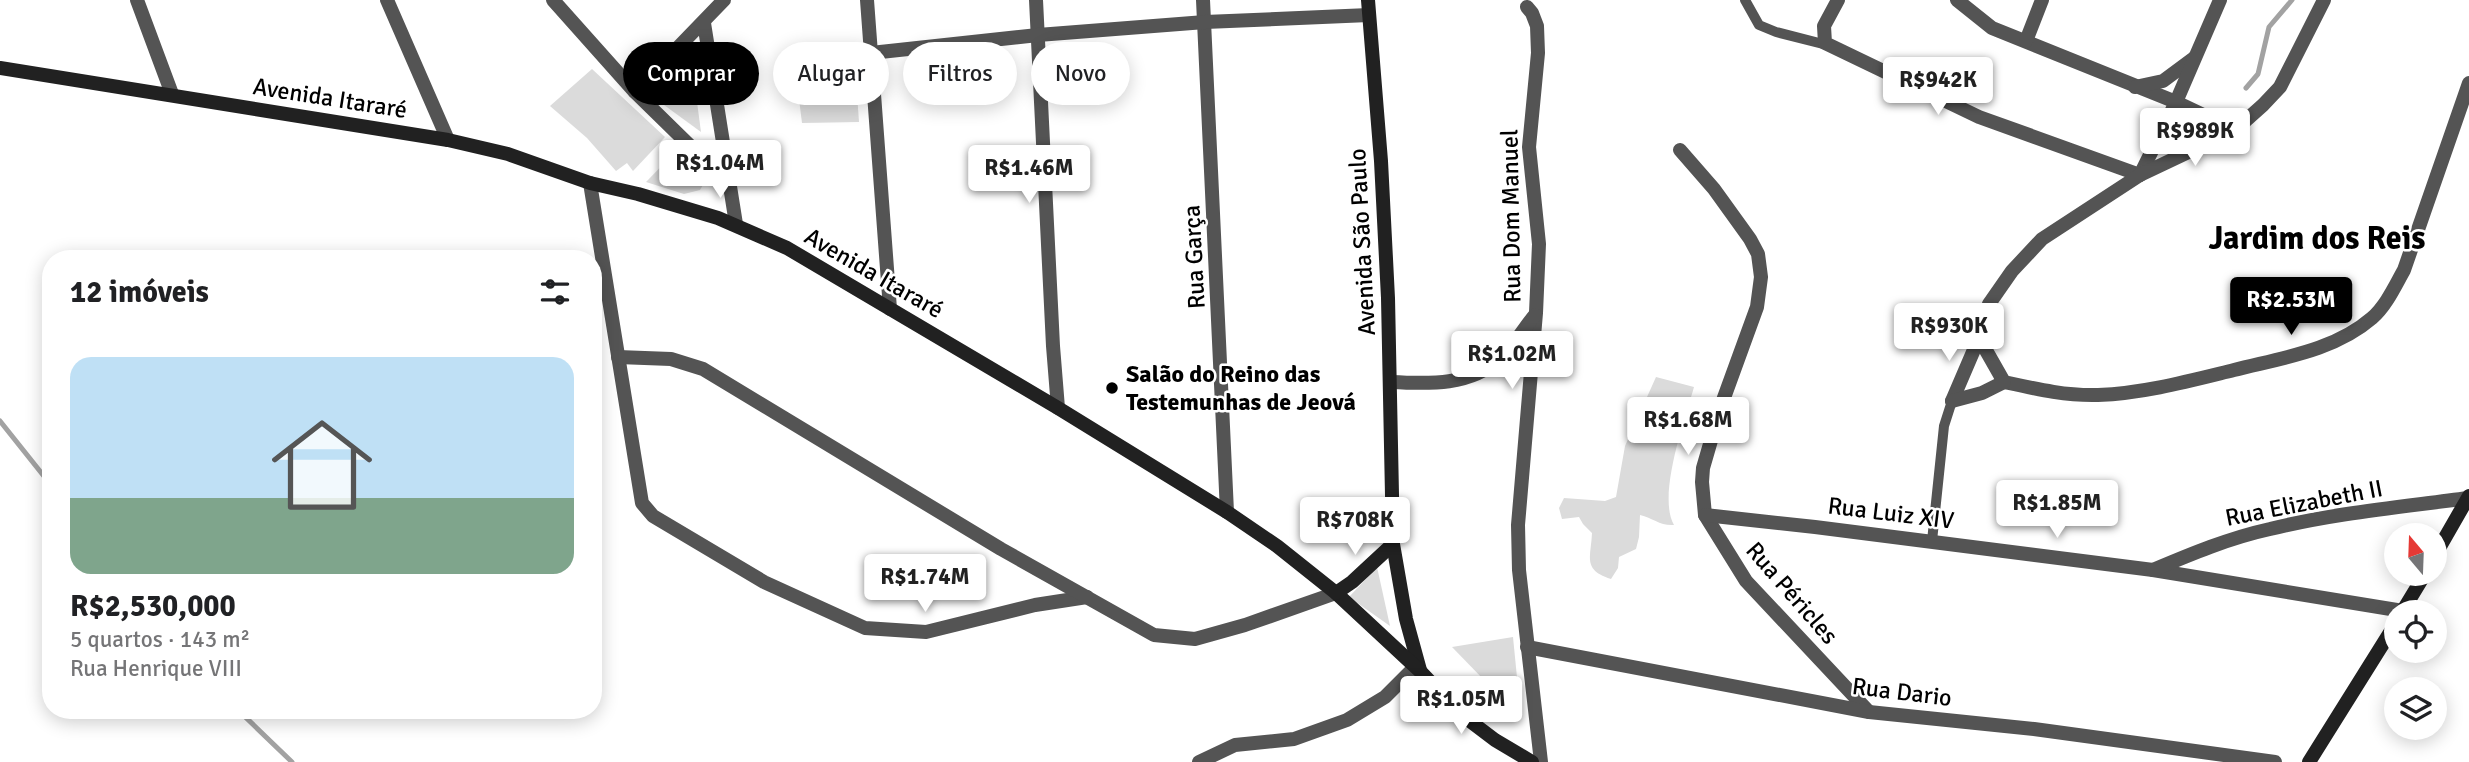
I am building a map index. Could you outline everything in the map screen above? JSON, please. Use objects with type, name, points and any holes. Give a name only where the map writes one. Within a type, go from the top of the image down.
[{"type":"main road","name":"Avenida São Paulo","points":[[1368,7],[1381,160],[1391,382],[1393,544],[1406,620],[1418,669],[1462,715],[1495,740],[1532,762]]},
{"type":"main road","name":"Avenida Itararé","points":[[0,68],[448,140],[508,154],[590,183],[638,194],[736,224],[787,248],[1058,408],[1227,512],[1336,593],[1418,669]]},
{"type":"main road","points":[[2447,534],[2468,497]]},
{"type":"main road","points":[[1336,593],[1393,544]]},
{"type":"main road","points":[[2308,762],[2384,641]]},
{"type":"street","points":[[137,0],[172,94]]},
{"type":"street","points":[[387,0],[448,140]]},
{"type":"street","points":[[554,0],[623,78]]},
{"type":"street","points":[[685,42],[724,0]]},
{"type":"street","points":[[867,0],[870,42]]},
{"type":"street","points":[[1036,0],[1058,408]]},
{"type":"street","name":"Rua Garça","points":[[1203,0],[1227,512]]},
{"type":"street","points":[[1838,0],[1825,26],[1827,45],[1979,117],[2140,175]]},
{"type":"street","points":[[1957,0],[1992,28],[2176,102],[2235,130]]},
{"type":"street","points":[[2026,41],[2042,0]]},
{"type":"street","points":[[2140,175],[2176,102],[2220,0]]},
{"type":"street","points":[[1952,401],[1979,338],[1989,304],[2012,271],[2042,239],[2140,175],[2235,130],[2263,106],[2280,87],[2324,0]]},
{"type":"street","points":[[889,51],[1038,35],[1368,7]]},
{"type":"street","name":"Rua Dom Manuel","points":[[1527,7],[1536,26],[1538,53],[1529,147],[1538,244],[1536,313],[1518,525],[1519,570],[1541,762]]},
{"type":"street","points":[[704,23],[736,224]]},
{"type":"street","points":[[2134,87],[2163,81],[2195,57]]},
{"type":"street","points":[[1952,401],[1982,393],[2004,382],[2055,394],[2099,395],[2162,388],[2313,350],[2350,334],[2374,317],[2404,270],[2469,83]]},
{"type":"street","points":[[648,105],[728,183]]},
{"type":"street","points":[[875,105],[890,309]]},
{"type":"street","name":"Rua Péricles","points":[[1681,150],[1714,189],[1750,239],[1758,254],[1761,277],[1757,307],[1721,406],[1703,468],[1705,515],[1745,581],[1869,712]]},
{"type":"street","points":[[590,183],[601,250]]},
{"type":"street","points":[[602,258],[642,503],[653,516],[764,582],[865,628],[926,632],[1035,605],[1087,597]]},
{"type":"street","points":[[1391,382],[1454,382],[1475,375],[1501,358],[1536,313]]},
{"type":"street","points":[[1979,338],[2004,382]]},
{"type":"street","points":[[618,357],[671,359],[703,369],[1001,549],[1154,635],[1195,639],[1245,625],[1336,593]]},
{"type":"street","name":"Rua Elizabeth II","points":[[2153,570],[2207,547],[2271,528],[2468,497]]},
{"type":"street","name":"Rua Luiz XIV","points":[[1705,515],[2153,570],[2384,613]]},
{"type":"street","name":"Rua Dario","points":[[1527,647],[1869,712],[2034,729],[2275,762]]},
{"type":"street","points":[[1199,762],[1235,745],[1294,738],[1347,720],[1385,697],[1418,669]]},
{"type":"lane","points":[[1745,0],[1759,25],[1827,45]]},
{"type":"lane","points":[[1932,541],[1944,426],[1952,401]]},
{"type":"shaded area","points":[[592,69],[623,98],[623,105],[631,105],[665,137],[633,171],[627,163],[616,171],[587,138],[550,106]]},
{"type":"shaded area","points":[[664,105],[697,105],[701,132]]},
{"type":"shaded area","points":[[800,105],[858,105],[859,122],[802,123]]},
{"type":"shaded area","points":[[678,149],[704,183],[700,190],[684,194],[646,182]]},
{"type":"shaded area","points":[[1656,377],[1694,387],[1670,477],[1670,512],[1674,525],[1640,515],[1636,549],[1619,557],[1618,568],[1611,579],[1592,567],[1592,533],[1579,517],[1562,519],[1559,508],[1564,498],[1605,501],[1616,497],[1625,446]]},
{"type":"shaded area","points":[[1377,567],[1390,626],[1349,597]]},
{"type":"shaded area","points":[[1513,637],[1521,718],[1452,647]]},
{"type":"waterway","points":[[2246,88],[2258,74],[2269,27],[2292,0]]},
{"type":"waterway","points":[[0,421],[42,474]]},
{"type":"waterway","points":[[247,719],[292,762]]},
{"type":"place","name":"Salão do Reino das Testemunhas de Jeová","points":[[1112,388]]},
{"type":"district","name":"Jardim dos Reis","points":[[2317,238]]}]
